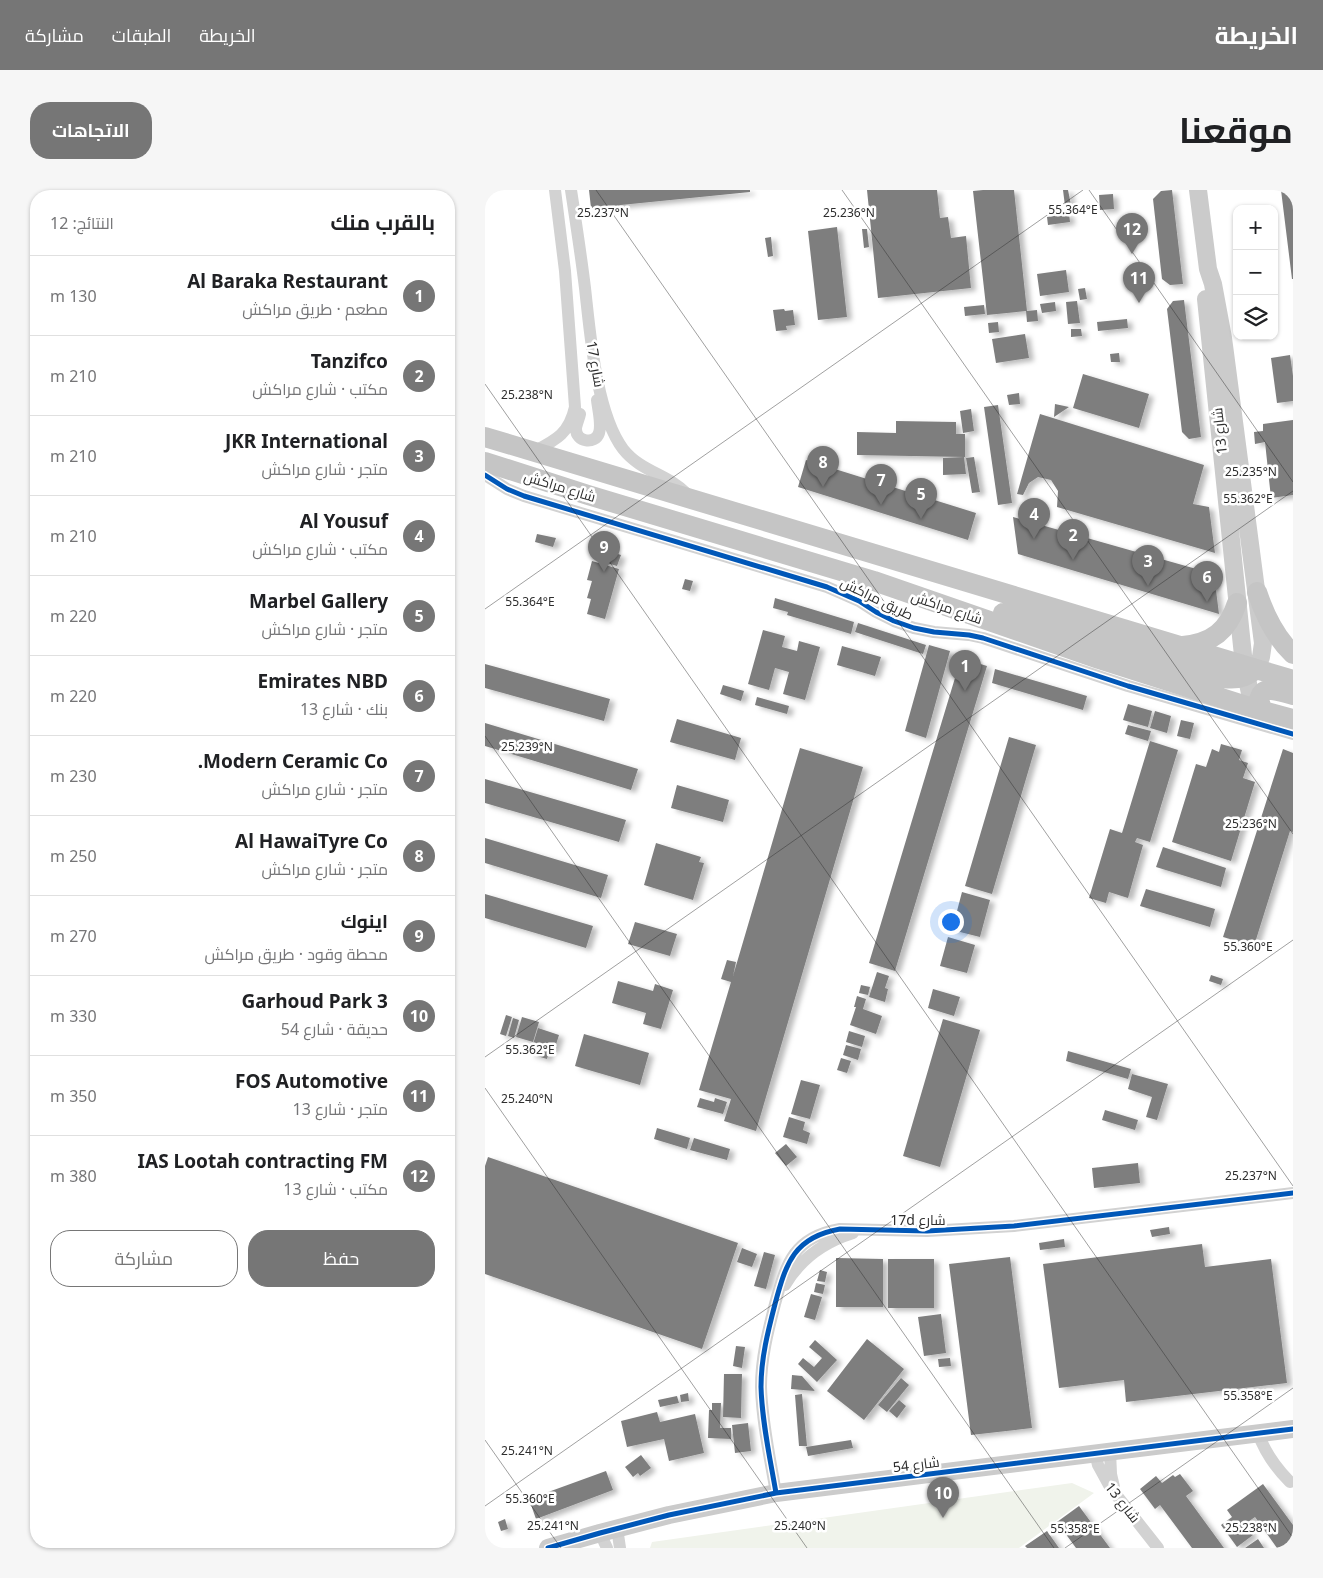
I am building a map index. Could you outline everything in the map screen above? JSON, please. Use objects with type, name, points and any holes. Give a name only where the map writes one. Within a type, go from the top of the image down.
[{"type":"main road","name":"شارع مراكش","points":[[485,437],[1182,646],[1249,670],[1293,680]]},
{"type":"main road","name":"شارع مراكش","points":[[485,462],[587,495],[874,581],[1099,660],[1263,712],[1293,719]]},
{"type":"main road","points":[[1257,592],[1273,630],[1293,654]]},
{"type":"main road","points":[[1182,646],[1203,642],[1220,632],[1229,623],[1237,603]]},
{"type":"main road","points":[[964,613],[995,610],[1224,678],[1231,679],[1249,670]]},
{"type":"main road","points":[[1263,712],[1259,700],[1267,689],[1293,696]]},
{"type":"street","name":"شارع 17","points":[[533,452],[559,438],[573,419],[575,407],[565,271],[555,190]]},
{"type":"street","name":"شارع 17","points":[[571,190],[596,370],[615,436],[623,448],[640,465],[673,482],[692,499]]},
{"type":"street","name":"شارع 13","points":[[1198,190],[1207,269],[1205,292],[1237,603],[1249,670],[1251,693],[1263,712]]},
{"type":"street","name":"شارع 13","points":[[1207,269],[1213,284],[1223,338],[1263,643],[1261,657],[1249,670]]},
{"type":"street","points":[[573,372],[581,391],[582,401],[576,428],[577,434],[581,439],[587,441],[593,440],[600,431],[596,370]]},
{"type":"street","name":"طريق مراكش","points":[[485,475],[507,489],[524,496],[827,586],[859,601],[894,622],[934,632],[983,638],[1128,686],[1293,734]]},
{"type":"street","name":"17d شارع","points":[[776,1493],[763,1413],[761,1385],[764,1349],[767,1331],[787,1264],[795,1252],[806,1242],[828,1231],[840,1229],[927,1231],[1014,1226],[1293,1193]]},
{"type":"street","name":"شارع 54","points":[[548,1548],[603,1540],[617,1528],[669,1515],[776,1493],[1293,1429]]},
{"type":"street","points":[[1264,1432],[1262,1444],[1274,1465],[1292,1483]]},
{"type":"street","name":"شارع 13","points":[[1102,1452],[1103,1476],[1158,1548]]},
{"type":"street","points":[[617,1528],[620,1548]]},
{"type":"shaded area","points":[[1072,1483],[1094,1493],[1019,1548],[650,1548],[652,1542]]},
{"type":"building","points":[[589,190],[750,190],[750,192],[591,208]]},
{"type":"building","points":[[867,190],[937,190],[940,218],[948,217],[951,238],[966,236],[971,288],[878,298]]},
{"type":"building","points":[[1014,190],[1027,311],[1037,310],[1038,321],[1027,322],[1026,311],[987,315],[973,191]]},
{"type":"building","points":[[1063,190],[1068,190],[1071,205],[1065,206]]},
{"type":"building","points":[[1172,190],[1183,284],[1170,285],[1162,279],[1153,199],[1161,191]]},
{"type":"building","points":[[1281,190],[1293,190],[1293,279],[1292,279]]},
{"type":"building","points":[[1113,194],[1114,209],[1100,210],[1099,195]]},
{"type":"building","points":[[1069,213],[1070,222],[1048,225],[1047,217]]},
{"type":"building","points":[[837,227],[847,317],[818,320],[808,231]]},
{"type":"building","points":[[862,229],[867,229],[869,247],[864,248]]},
{"type":"building","points":[[771,237],[773,256],[768,257],[765,238]]},
{"type":"building","points":[[1066,270],[1069,292],[1040,296],[1037,274]]},
{"type":"building","points":[[1125,274],[1133,274],[1133,284],[1125,285]]},
{"type":"building","points":[[1085,288],[1087,299],[1080,300],[1078,289]]},
{"type":"building","points":[[1184,300],[1201,437],[1189,439],[1182,432],[1167,309],[1173,301]]},
{"type":"building","points":[[1077,301],[1080,323],[1068,324],[1066,302]]},
{"type":"building","points":[[1055,302],[1056,311],[1042,313],[1040,304]]},
{"type":"building","points":[[984,305],[985,314],[965,316],[964,307]]},
{"type":"building","points":[[784,309],[785,311],[793,310],[795,325],[786,326],[787,330],[776,331],[773,310]]},
{"type":"building","points":[[1127,319],[1128,328],[1098,331],[1097,322]]},
{"type":"building","points":[[998,322],[999,332],[989,333],[988,323]]},
{"type":"building","points":[[1071,329],[1081,329],[1082,336],[1071,337]]},
{"type":"building","points":[[1025,334],[1029,358],[996,363],[992,339]]},
{"type":"building","points":[[1119,353],[1120,362],[1111,362],[1110,354]]},
{"type":"building","points":[[1290,355],[1293,376],[1293,401],[1277,403],[1271,358]]},
{"type":"building","points":[[1083,374],[1149,394],[1139,428],[1073,408]]},
{"type":"building","points":[[1019,393],[1020,404],[1009,405],[1007,395]]},
{"type":"building","points":[[1055,404],[1069,407],[1054,417]]},
{"type":"building","points":[[998,405],[1012,503],[998,505],[984,407]]},
{"type":"building","points":[[971,409],[974,431],[963,433],[960,411]]},
{"type":"building","points":[[1040,414],[1204,465],[1193,504],[1209,507],[1215,553],[1057,507],[1058,491],[1051,480],[1038,477],[1029,483],[1023,495],[1017,494]]},
{"type":"building","points":[[1293,420],[1293,495],[1271,498],[1265,442],[1255,444],[1254,432],[1263,431],[1263,424]]},
{"type":"building","points":[[896,421],[956,422],[956,434],[965,434],[965,457],[857,455],[857,432],[896,433]]},
{"type":"building","points":[[964,457],[966,474],[943,475],[943,458]]},
{"type":"building","points":[[974,457],[980,492],[972,493],[966,458]]},
{"type":"building","points":[[806,460],[976,513],[968,540],[798,487]]},
{"type":"building","points":[[1013,517],[1214,574],[1219,614],[1018,554]]},
{"type":"building","points":[[537,534],[556,538],[553,547],[535,542]]},
{"type":"building","points":[[599,548],[621,555],[617,566],[596,560]]},
{"type":"building","points":[[592,561],[619,569],[605,619],[587,614],[591,599],[587,598],[592,581],[587,580]]},
{"type":"building","points":[[685,579],[693,581],[690,591],[682,589]]},
{"type":"building","points":[[775,598],[854,622],[851,634],[787,615],[788,612],[773,608]]},
{"type":"building","points":[[858,623],[926,645],[923,654],[855,632]]},
{"type":"building","points":[[763,630],[785,636],[782,647],[797,651],[799,641],[820,647],[805,700],[783,694],[789,672],[775,668],[769,690],[748,684]]},
{"type":"building","points":[[929,645],[950,651],[926,738],[905,731]]},
{"type":"building","points":[[842,646],[881,657],[875,676],[837,665]]},
{"type":"building","points":[[961,658],[987,666],[895,971],[869,963]]},
{"type":"building","points":[[485,664],[610,699],[604,721],[485,688]]},
{"type":"building","points":[[995,669],[1087,696],[1083,710],[992,683]]},
{"type":"building","points":[[723,685],[744,691],[741,701],[720,694]]},
{"type":"building","points":[[757,697],[789,706],[787,714],[755,705]]},
{"type":"building","points":[[1128,704],[1152,711],[1148,727],[1123,720]]},
{"type":"building","points":[[1155,711],[1171,716],[1167,733],[1150,728]]},
{"type":"building","points":[[677,719],[741,738],[735,760],[670,742]]},
{"type":"building","points":[[1181,720],[1194,723],[1190,739],[1177,736]]},
{"type":"building","points":[[485,723],[638,769],[631,790],[485,746]]},
{"type":"building","points":[[1128,725],[1151,731],[1148,741],[1125,734]]},
{"type":"building","points":[[1009,737],[1036,745],[992,894],[965,886]]},
{"type":"building","points":[[1150,741],[1178,750],[1150,842],[1137,838],[1135,842],[1143,845],[1128,898],[1109,892],[1106,903],[1089,898],[1110,829],[1122,833]]},
{"type":"building","points":[[1221,744],[1242,750],[1239,760],[1248,763],[1243,778],[1255,782],[1231,861],[1172,842],[1196,764],[1206,767],[1212,749],[1219,752]]},
{"type":"building","points":[[800,748],[863,767],[756,1131],[724,1121],[731,1099],[699,1090],[731,982],[721,979],[727,960],[736,962],[733,976]]},
{"type":"building","points":[[1283,749],[1293,753],[1293,832],[1290,831],[1254,946],[1223,937]]},
{"type":"building","points":[[485,779],[626,820],[619,842],[485,803]]},
{"type":"building","points":[[677,785],[729,800],[723,822],[671,808]]},
{"type":"building","points":[[485,838],[608,875],[601,898],[485,863]]},
{"type":"building","points":[[656,843],[701,857],[699,862],[704,863],[693,900],[644,885]]},
{"type":"building","points":[[1163,847],[1226,868],[1221,887],[1156,867]]},
{"type":"building","points":[[1146,889],[1215,909],[1210,927],[1140,906]]},
{"type":"building","points":[[962,892],[990,900],[980,937],[952,930]]},
{"type":"building","points":[[485,894],[593,926],[586,948],[485,918]]},
{"type":"building","points":[[635,922],[677,934],[670,956],[628,944]]},
{"type":"building","points":[[948,937],[975,945],[967,973],[940,966]]},
{"type":"building","points":[[877,972],[889,976],[885,988],[888,989],[885,1002],[869,997]]},
{"type":"building","points":[[1211,975],[1223,979],[1221,985],[1209,981]]},
{"type":"building","points":[[618,981],[653,991],[655,984],[673,990],[661,1029],[643,1024],[646,1013],[612,1003]]},
{"type":"building","points":[[861,985],[870,987],[868,995],[859,993]]},
{"type":"building","points":[[933,989],[960,997],[954,1016],[928,1008]]},
{"type":"building","points":[[857,996],[866,999],[863,1009],[882,1016],[876,1034],[850,1025],[856,1007],[854,1007]]},
{"type":"building","points":[[506,1015],[512,1017],[506,1036],[500,1034]]},
{"type":"building","points":[[522,1017],[539,1022],[533,1042],[516,1037]]},
{"type":"building","points":[[513,1018],[519,1020],[514,1038],[508,1036]]},
{"type":"building","points":[[943,1019],[980,1030],[940,1167],[903,1156]]},
{"type":"building","points":[[538,1028],[559,1035],[554,1051],[550,1049],[547,1059],[530,1054],[532,1045],[545,1048],[533,1044]]},
{"type":"building","points":[[849,1031],[865,1036],[862,1047],[846,1042]]},
{"type":"building","points":[[584,1034],[649,1053],[640,1085],[575,1066]]},
{"type":"building","points":[[846,1045],[861,1049],[858,1060],[843,1055]]},
{"type":"building","points":[[1068,1051],[1131,1069],[1128,1079],[1066,1061]]},
{"type":"building","points":[[841,1058],[851,1061],[847,1073],[837,1070]]},
{"type":"building","points":[[1132,1074],[1168,1084],[1157,1120],[1146,1117],[1152,1097],[1128,1089]]},
{"type":"building","points":[[801,1080],[820,1085],[810,1119],[791,1114]]},
{"type":"building","points":[[700,1098],[714,1102],[715,1098],[727,1102],[723,1114],[697,1107]]},
{"type":"building","points":[[1105,1110],[1138,1120],[1135,1130],[1102,1120]]},
{"type":"building","points":[[789,1117],[805,1122],[803,1130],[810,1133],[807,1144],[783,1137]]},
{"type":"building","points":[[657,1128],[690,1138],[687,1149],[654,1139]]},
{"type":"building","points":[[694,1138],[730,1149],[727,1160],[690,1150]]},
{"type":"building","points":[[786,1144],[797,1157],[786,1166],[775,1153]]},
{"type":"building","points":[[488,1157],[738,1243],[702,1349],[485,1274],[485,1166]]},
{"type":"building","points":[[1138,1163],[1140,1183],[1094,1188],[1092,1168]]},
{"type":"building","points":[[1169,1227],[1170,1234],[1152,1237],[1150,1230]]},
{"type":"building","points":[[1064,1239],[1065,1247],[1040,1250],[1039,1243]]},
{"type":"building","points":[[1202,1244],[1205,1267],[1271,1259],[1287,1383],[1126,1402],[1124,1380],[1059,1388],[1043,1264]]},
{"type":"building","points":[[742,1248],[757,1254],[752,1267],[737,1262]]},
{"type":"building","points":[[764,1252],[775,1255],[766,1289],[754,1286]]},
{"type":"building","points":[[1010,1257],[1032,1428],[971,1435],[949,1264]]},
{"type":"building","points":[[836,1258],[883,1259],[883,1307],[836,1307]]},
{"type":"building","points":[[888,1259],[934,1259],[934,1308],[888,1308]]},
{"type":"building","points":[[820,1270],[827,1272],[825,1282],[817,1281]]},
{"type":"building","points":[[816,1283],[825,1285],[823,1294],[814,1292]]},
{"type":"building","points":[[811,1294],[822,1297],[815,1320],[804,1317]]},
{"type":"building","points":[[941,1314],[946,1353],[924,1356],[918,1317]]},
{"type":"building","points":[[867,1339],[904,1369],[864,1420],[827,1391]]},
{"type":"building","points":[[815,1340],[837,1360],[817,1382],[798,1364],[803,1358],[814,1367],[822,1358],[809,1347]]},
{"type":"building","points":[[736,1346],[745,1347],[742,1368],[733,1366]]},
{"type":"building","points":[[950,1358],[951,1366],[939,1367],[938,1359]]},
{"type":"building","points":[[724,1374],[742,1374],[741,1418],[723,1417]]},
{"type":"building","points":[[792,1375],[802,1376],[815,1391],[791,1389]]},
{"type":"building","points":[[901,1378],[909,1385],[887,1412],[878,1405]]},
{"type":"building","points":[[688,1393],[689,1401],[681,1402],[680,1395]]},
{"type":"building","points":[[802,1394],[807,1446],[799,1446],[795,1395]]},
{"type":"building","points":[[677,1396],[679,1403],[660,1407],[658,1400]]},
{"type":"building","points":[[899,1400],[906,1406],[897,1418],[889,1411]]},
{"type":"building","points":[[712,1403],[721,1403],[720,1428],[731,1428],[731,1439],[708,1438],[709,1410],[712,1410]]},
{"type":"building","points":[[657,1412],[660,1422],[695,1414],[704,1453],[669,1461],[664,1439],[627,1447],[621,1421]]},
{"type":"building","points":[[748,1423],[751,1451],[735,1453],[732,1425]]},
{"type":"building","points":[[851,1440],[853,1448],[808,1456],[806,1447]]},
{"type":"building","points":[[641,1455],[651,1468],[640,1476],[638,1473],[633,1477],[625,1467]]},
{"type":"building","points":[[606,1471],[613,1490],[536,1519],[529,1499]]},
{"type":"building","points":[[1180,1474],[1193,1491],[1186,1496],[1224,1548],[1192,1548],[1160,1505],[1155,1509],[1140,1489],[1156,1476],[1162,1483],[1173,1475],[1175,1477]]},
{"type":"building","points":[[1263,1484],[1293,1525],[1293,1548],[1277,1548],[1255,1517],[1245,1524],[1253,1535],[1237,1547],[1221,1525],[1232,1517],[1227,1510]]},
{"type":"building","points":[[1079,1506],[1110,1548],[1076,1548],[1057,1522]]},
{"type":"building","points":[[505,1519],[508,1529],[501,1531],[498,1522]]},
{"type":"building","points":[[1047,1531],[1059,1548],[1027,1548],[1025,1546]]},
{"type":"building","points":[[1258,1539],[1264,1548],[1245,1548]]},
{"type":"cycle path","points":[[485,475],[507,489],[524,496],[827,587],[859,601],[894,621],[914,628],[983,638],[1128,686],[1293,734]]},
{"type":"cycle path","points":[[776,1493],[763,1413],[761,1376],[767,1334],[783,1276],[794,1254],[812,1238],[840,1229],[927,1231],[1014,1226],[1293,1193]]},
{"type":"cycle path","points":[[548,1548],[669,1515],[776,1493],[1293,1429]]},
{"type":"place","name":"IAS Lootah contracting FM","points":[[1132,254]]},
{"type":"place","name":"FOS Automotive","points":[[1139,303]]},
{"type":"place","name":"Al HawaiTyre Co","points":[[823,487]]},
{"type":"place","name":"Modern Ceramic Co.","points":[[881,505]]},
{"type":"place","name":"Marbel Gallery","points":[[921,519]]},
{"type":"place","name":"Al Yousuf","points":[[1034,539]]},
{"type":"place","name":"Tanzifco","points":[[1073,560]]},
{"type":"place","name":"اينوك","points":[[604,572]]},
{"type":"place","name":"JKR International","points":[[1148,586]]},
{"type":"place","name":"Emirates NBD","points":[[1207,602]]},
{"type":"place","name":"Al Baraka Restaurant","points":[[965,691]]},
{"type":"place","name":"Garhoud Park 3","points":[[943,1518]]}]
